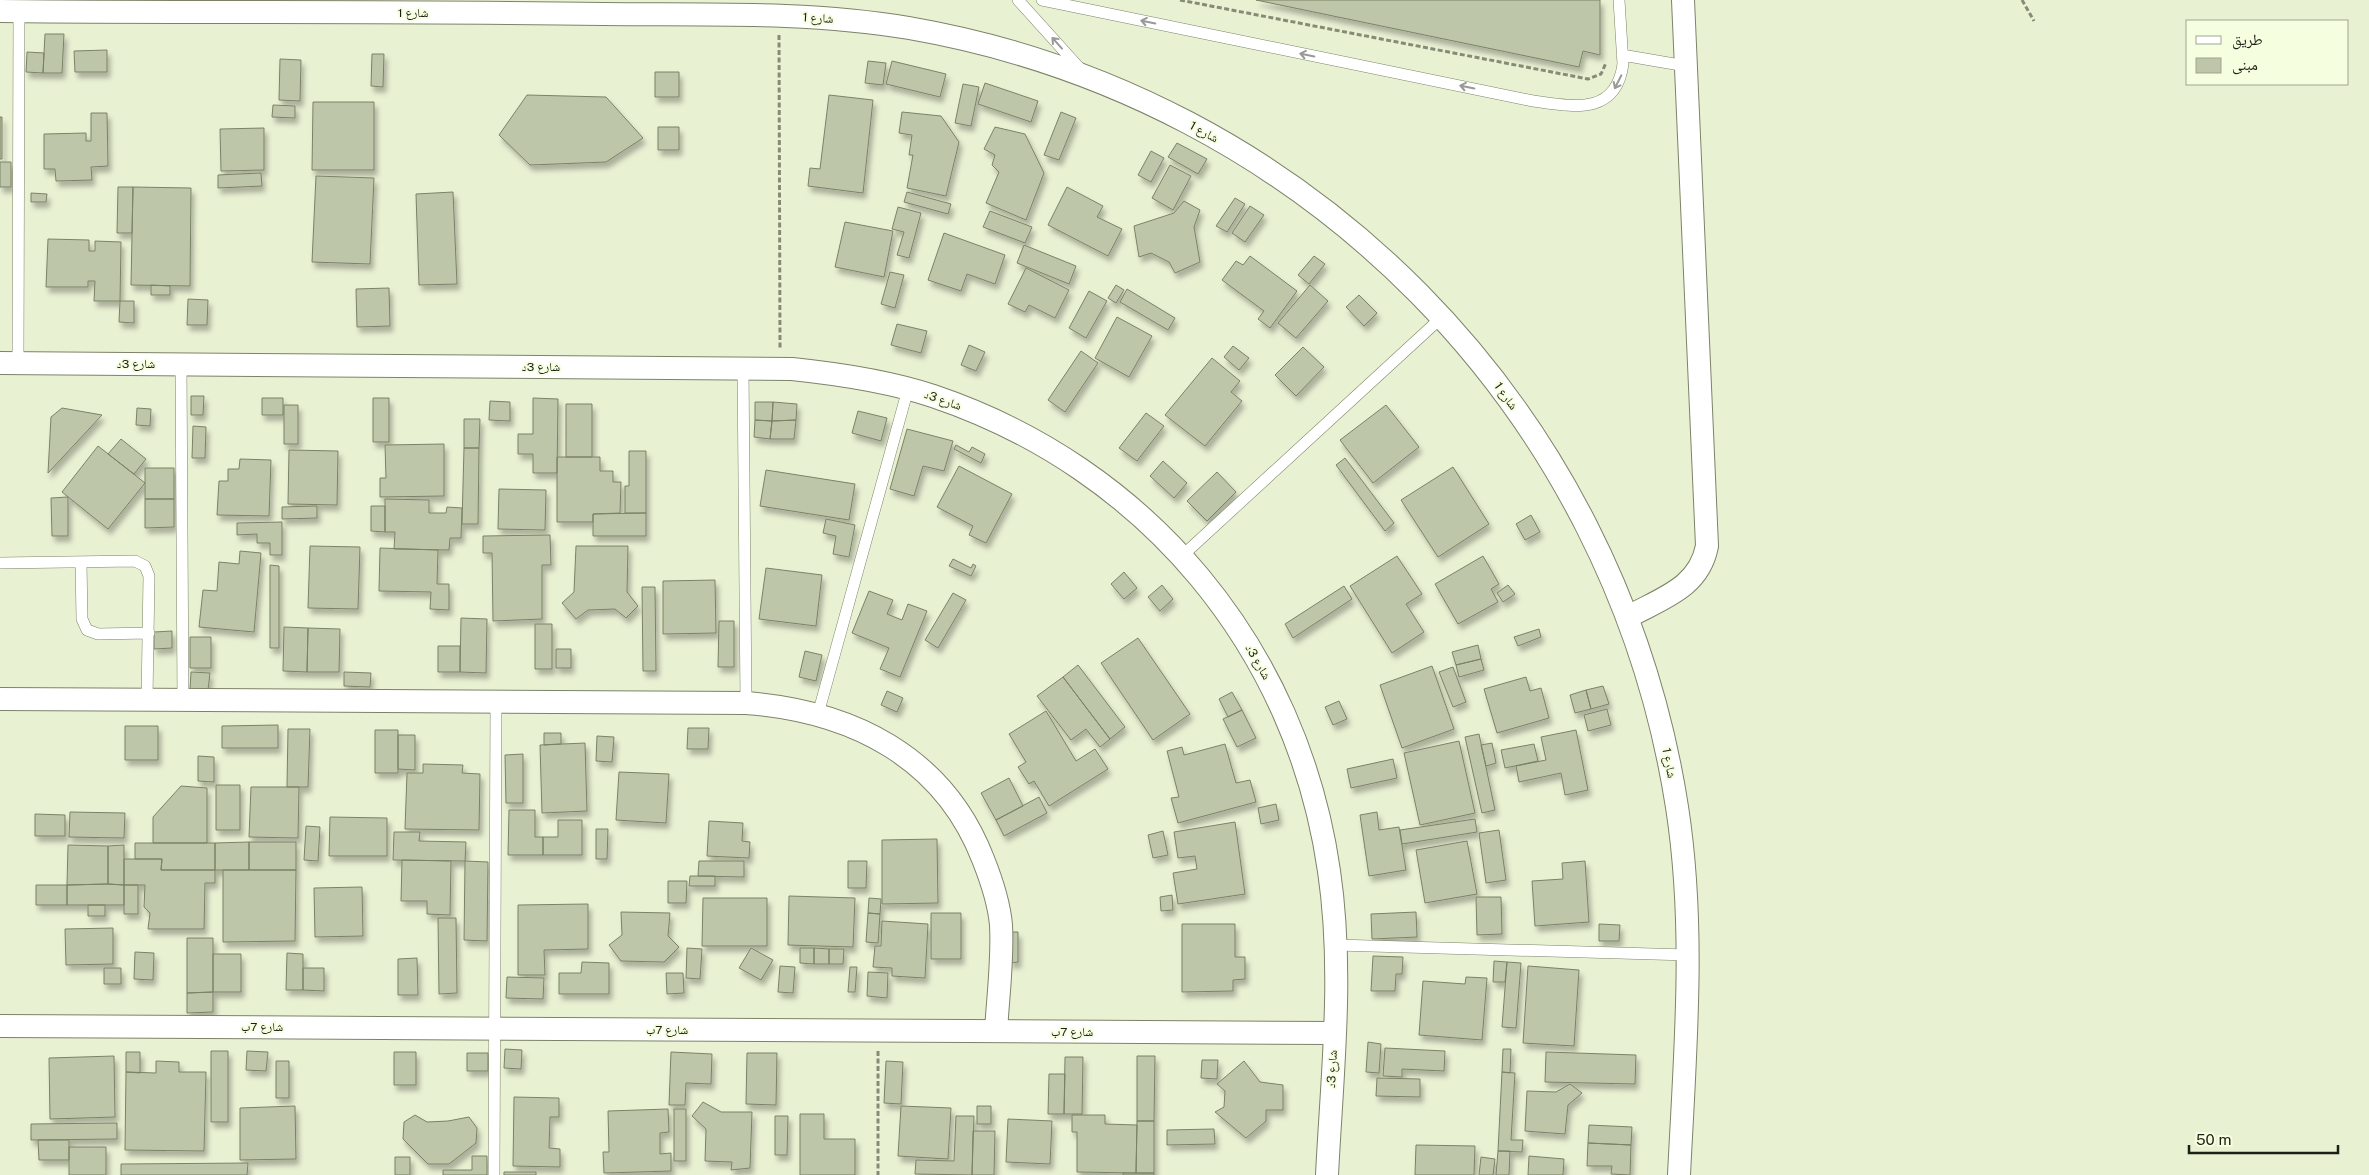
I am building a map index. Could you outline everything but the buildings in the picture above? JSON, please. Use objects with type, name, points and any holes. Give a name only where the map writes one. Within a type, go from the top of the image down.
[{"type":"street","points":[[1628,617],[1689,582],[1698,571],[1704,559],[1707,546],[1683,0]]},
{"type":"street","name":"شارع 1","points":[[10,11],[551,13],[779,16],[840,19],[914,29],[1024,56],[1090,79],[1164,111],[1207,133],[1289,184],[1365,243],[1442,316],[1487,370],[1560,475],[1610,572],[1628,617],[1658,712],[1677,808],[1687,906],[1688,1006],[1678,1175]]},
{"type":"street","points":[[0,378],[6,363]]},
{"type":"street","name":"شارع 3د","points":[[6,363],[743,368],[828,372],[908,389],[965,407],[997,421],[1059,454],[1117,495],[1144,518],[1182,556],[1215,596],[1254,655],[1275,694],[1300,751],[1325,845],[1334,910],[1337,992],[1327,1175]]},
{"type":"street","points":[[0,699],[746,703],[777,705],[818,714],[866,732],[917,765],[942,790],[967,826],[989,873],[1001,925],[996,1031]]},
{"type":"street","name":"شارع 7ب","points":[[0,1026],[1334,1033]]},
{"type":"lane","points":[[1018,0],[1090,79]]},
{"type":"lane","points":[[1042,0],[1533,101],[1577,106],[1597,103],[1613,91],[1622,74],[1619,0]]},
{"type":"lane","points":[[6,363],[10,11]]},
{"type":"lane","points":[[1622,55],[1686,66]]},
{"type":"lane","points":[[1182,556],[1442,316]]},
{"type":"lane","points":[[181,364],[182,700]]},
{"type":"lane","points":[[743,368],[746,703]]},
{"type":"lane","points":[[818,714],[908,389]]},
{"type":"lane","points":[[0,563],[135,561],[145,566],[149,576],[147,700]]},
{"type":"lane","points":[[81,562],[82,619],[87,630],[98,634],[149,633]]},
{"type":"lane","points":[[494,1175],[496,702]]},
{"type":"lane","points":[[1336,945],[1688,955]]},
{"type":"path","points":[[1180,0],[1588,79],[1601,74],[1607,59]]},
{"type":"path","points":[[2022,0],[2034,21]]},
{"type":"path","points":[[779,16],[780,369]]},
{"type":"path","points":[[878,1031],[878,1175]]}]
